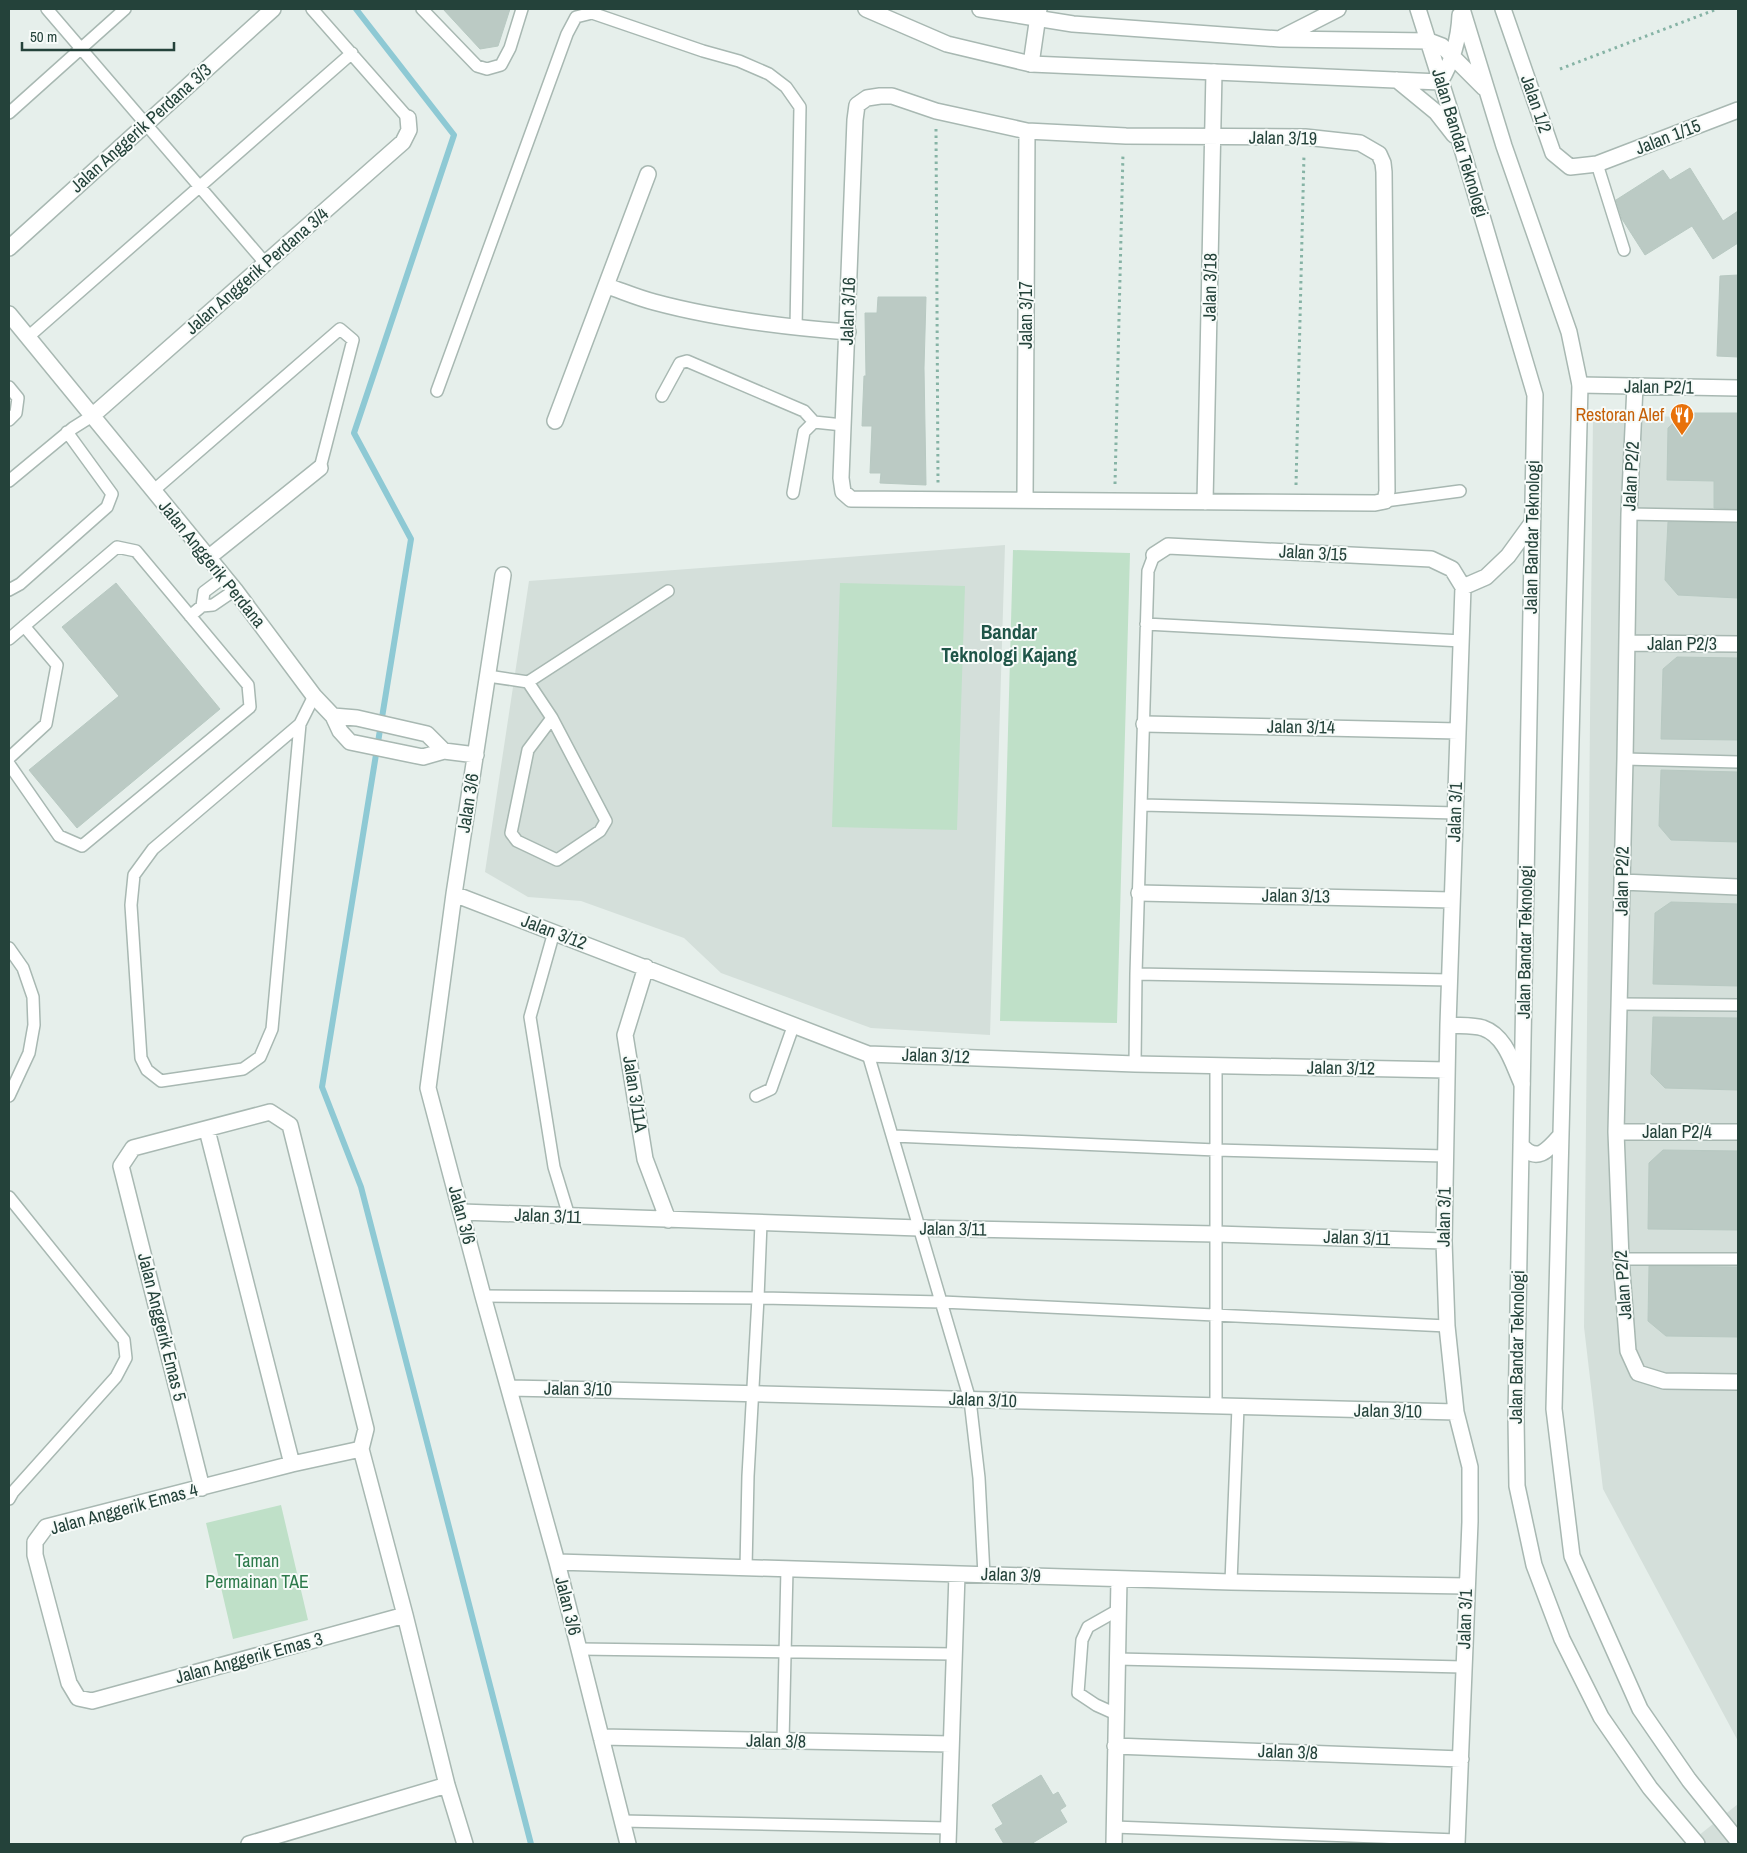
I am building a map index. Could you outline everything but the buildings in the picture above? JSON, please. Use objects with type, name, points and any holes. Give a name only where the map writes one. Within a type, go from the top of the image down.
[{"type":"street","name":"Jalan Anggerik Perdana 3/3","points":[[9,248],[273,9]]},
{"type":"street","points":[[866,9],[947,44],[1031,64],[1440,82],[1448,68],[1459,31],[1461,9]]},
{"type":"street","points":[[980,9],[1038,14],[1074,24],[1280,39],[1429,41],[1442,46],[1486,90]]},
{"type":"street","points":[[1280,39],[1338,9]]},
{"type":"street","name":"Jalan Bandar Teknologi","points":[[1418,9],[1460,142],[1535,395],[1516,1417],[1517,1486],[1534,1565],[1562,1639],[1601,1717],[1650,1788],[1697,1844]]},
{"type":"street","points":[[1461,9],[1486,90],[1568,332],[1580,386],[1554,1408],[1572,1556],[1640,1709],[1689,1780],[1738,1841]]},
{"type":"street","name":"Jalan 1/2","points":[[1503,9],[1553,153],[1570,168],[1597,164]]},
{"type":"street","points":[[1031,64],[1038,14]]},
{"type":"street","name":"Jalan 3/18","points":[[1204,502],[1214,137],[1214,72]]},
{"type":"street","points":[[1397,80],[1436,112],[1460,142]]},
{"type":"street","name":"Jalan 3/19","points":[[855,120],[857,105],[867,98],[892,96],[936,111],[1027,131],[1126,136],[1305,137],[1360,143],[1379,154],[1383,163],[1385,501]]},
{"type":"street","name":"Jalan 1/15","points":[[1597,164],[1738,110]]},
{"type":"street","name":"Jalan Anggerik Perdana 3/4","points":[[92,416],[403,142],[409,130],[408,118]]},
{"type":"street","name":"Jalan 3/16","points":[[855,120],[841,478],[843,492],[851,499],[938,498]]},
{"type":"street","name":"Jalan 3/17","points":[[1025,500],[1027,131]]},
{"type":"street","points":[[554,421],[607,286],[648,174]]},
{"type":"street","points":[[607,286],[651,302],[686,310],[796,328],[848,332]]},
{"type":"street","name":"Jalan Anggerik Perdana","points":[[9,314],[224,576],[314,696],[333,716],[340,731],[350,742],[422,757],[444,750],[476,755]]},
{"type":"street","name":"Jalan P2/1","points":[[1580,386],[1738,388]]},
{"type":"street","name":"Jalan P2/2","points":[[1635,386],[1629,514],[1616,1132],[1621,1259],[1628,1351],[1638,1373],[1664,1380],[1738,1382]]},
{"type":"street","points":[[208,558],[320,468]]},
{"type":"street","points":[[938,498],[1115,502],[1375,504],[1385,501]]},
{"type":"street","points":[[1463,587],[1486,577],[1508,556],[1532,523]]},
{"type":"street","name":"Jalan 3/15","points":[[1154,555],[1168,546],[1431,559],[1452,569],[1463,587]]},
{"type":"street","name":"Jalan 3/6","points":[[503,575],[454,894],[428,1088],[483,1296],[557,1562],[628,1844]]},
{"type":"street","name":"Jalan 3/1","points":[[1457,1842],[1470,1522],[1470,1468],[1456,1412],[1447,1326],[1444,1241],[1448,1025],[1463,587]]},
{"type":"street","name":"Jalan P2/3","points":[[1627,643],[1738,644]]},
{"type":"street","points":[[333,716],[357,718],[427,734],[444,750]]},
{"type":"street","name":"Jalan 3/14","points":[[1144,724],[1458,731]]},
{"type":"street","points":[[1622,882],[1738,887]]},
{"type":"street","name":"Jalan 3/13","points":[[1139,893],[1452,900]]},
{"type":"street","name":"Jalan 3/12","points":[[454,894],[868,1054],[1135,1064],[1447,1070]]},
{"type":"street","name":"Jalan 3/11A","points":[[646,968],[625,1035],[645,1159],[668,1220]]},
{"type":"street","points":[[1448,1025],[1483,1028],[1496,1035],[1506,1048],[1522,1084]]},
{"type":"street","points":[[292,1464],[207,1130],[270,1112],[290,1125],[366,1429],[361,1449],[405,1615],[447,1786],[465,1844]]},
{"type":"street","name":"Jalan Anggerik Emas 5","points":[[202,1488],[121,1166],[133,1148],[207,1130]]},
{"type":"street","name":"Jalan P2/4","points":[[1616,1132],[1738,1132]]},
{"type":"street","points":[[1521,1145],[1528,1153],[1544,1152],[1561,1135]]},
{"type":"street","name":"Jalan 3/11","points":[[462,1212],[919,1228],[1444,1241]]},
{"type":"street","name":"Jalan 3/10","points":[[509,1388],[753,1392],[970,1400],[1456,1412]]},
{"type":"street","name":"Jalan Anggerik Emas 4","points":[[92,1701],[78,1698],[69,1683],[35,1555],[35,1542],[46,1527],[292,1464],[361,1449]]},
{"type":"street","name":"Jalan 3/9","points":[[557,1562],[1231,1582],[1466,1586]]},
{"type":"street","points":[[948,1844],[957,1574]]},
{"type":"street","points":[[1114,1844],[1119,1579]]},
{"type":"street","name":"Jalan Anggerik Emas 3","points":[[92,1701],[405,1615]]},
{"type":"street","name":"Jalan 3/8","points":[[601,1737],[951,1744]]},
{"type":"street","name":"Jalan 3/8","points":[[1115,1746],[1461,1759]]},
{"type":"street","points":[[249,1844],[447,1786]]},
{"type":"lane","points":[[47,9],[266,264]]},
{"type":"lane","points":[[9,113],[125,9]]},
{"type":"lane","points":[[312,9],[408,118]]},
{"type":"lane","points":[[422,9],[477,66],[487,69],[502,65],[510,48],[522,9]]},
{"type":"lane","points":[[437,391],[567,34],[576,17],[592,13],[703,51],[739,61],[768,74],[786,86],[800,107],[796,328]]},
{"type":"lane","points":[[28,337],[352,53]]},
{"type":"lane","points":[[1597,164],[1624,250]]},
{"type":"lane","points":[[153,491],[340,329],[353,340],[320,468]]},
{"type":"lane","points":[[662,396],[680,363],[687,361],[804,411],[814,422],[843,425]]},
{"type":"lane","points":[[9,387],[18,398],[16,413],[9,420]]},
{"type":"lane","points":[[9,482],[67,432],[92,416]]},
{"type":"lane","points":[[793,493],[804,432],[814,422]]},
{"type":"lane","points":[[9,590],[20,584],[107,507],[112,494],[67,432]]},
{"type":"lane","points":[[1385,501],[1460,491]]},
{"type":"lane","points":[[1629,514],[1738,516]]},
{"type":"lane","points":[[9,639],[117,547],[136,551],[248,685],[250,707],[82,846],[59,836],[9,764]]},
{"type":"lane","points":[[1135,1064],[1146,624],[1148,571],[1154,555]]},
{"type":"lane","points":[[202,606],[204,592],[224,576]]},
{"type":"lane","points":[[190,616],[202,606],[213,605],[235,590]]},
{"type":"lane","points":[[488,676],[528,682],[668,591]]},
{"type":"lane","points":[[1146,624],[1462,641]]},
{"type":"lane","points":[[9,758],[46,724],[57,665],[24,626]]},
{"type":"lane","points":[[528,682],[552,718],[606,822],[600,831],[557,860],[517,841],[512,833],[528,750],[552,718]]},
{"type":"lane","points":[[300,724],[153,849],[134,875],[131,905],[141,1058],[146,1070],[161,1081],[243,1069],[260,1057],[272,1029],[300,724],[314,696]]},
{"type":"lane","points":[[1625,759],[1738,762]]},
{"type":"lane","points":[[1142,805],[1456,813]]},
{"type":"lane","points":[[554,932],[530,1016],[554,1167],[569,1216]]},
{"type":"lane","points":[[9,948],[23,968],[33,997],[34,1025],[29,1053],[9,1096]]},
{"type":"lane","points":[[1136,974],[1450,980]]},
{"type":"lane","points":[[1619,1004],[1738,1005]]},
{"type":"lane","points":[[756,1096],[771,1089],[794,1024]]},
{"type":"lane","points":[[868,1054],[894,1136],[970,1400],[979,1478],[984,1574]]},
{"type":"lane","points":[[1216,1065],[1216,1406]]},
{"type":"lane","points":[[894,1136],[1216,1150],[1445,1156]]},
{"type":"lane","points":[[9,1197],[124,1340],[126,1358],[116,1377],[13,1492],[9,1499]]},
{"type":"lane","points":[[746,1568],[748,1476],[761,1223]]},
{"type":"lane","points":[[1621,1259],[1738,1259]]},
{"type":"lane","points":[[483,1296],[758,1298],[942,1302],[1447,1326]]},
{"type":"lane","points":[[1231,1582],[1238,1407]]},
{"type":"lane","points":[[784,1741],[787,1569]]},
{"type":"lane","points":[[1116,1714],[1078,1694],[1082,1640],[1088,1627],[1118,1610]]},
{"type":"lane","points":[[579,1649],[954,1654]]},
{"type":"lane","points":[[1117,1659],[1463,1667]]},
{"type":"lane","points":[[622,1821],[948,1828]]},
{"type":"lane","points":[[1114,1828],[1457,1842]]},
{"type":"path","points":[[1560,69],[1717,9]]},
{"type":"path","points":[[936,111],[938,498]]},
{"type":"path","points":[[1115,502],[1123,156],[1126,136]]},
{"type":"path","points":[[1296,503],[1305,137]]},
{"type":"shaded area","points":[[1593,416],[1738,417],[1738,1741],[1603,1489],[1584,1327]]},
{"type":"shaded area","points":[[1005,545],[990,1035],[871,1028],[721,973],[684,938],[581,901],[528,897],[485,872],[529,581]]},
{"type":"shaded area","points":[[1738,1804],[1738,1844],[1688,1844]]},
{"type":"green space","points":[[1013,550],[1130,553],[1117,1023],[1000,1021]]},
{"type":"green space","points":[[840,583],[965,586],[957,830],[832,827]]},
{"type":"green space","name":"Taman Permainan TAE","points":[[281,1505],[308,1620],[233,1639],[206,1523]]},
{"type":"waterway","points":[[356,9],[454,135],[354,433],[411,539],[322,1087],[361,1187],[531,1844]]},
{"type":"place","name":"Restoran Alef","points":[[1682,436]]},
{"type":"district","name":"Bandar Teknologi Kajang","points":[[1009,644]]}]
